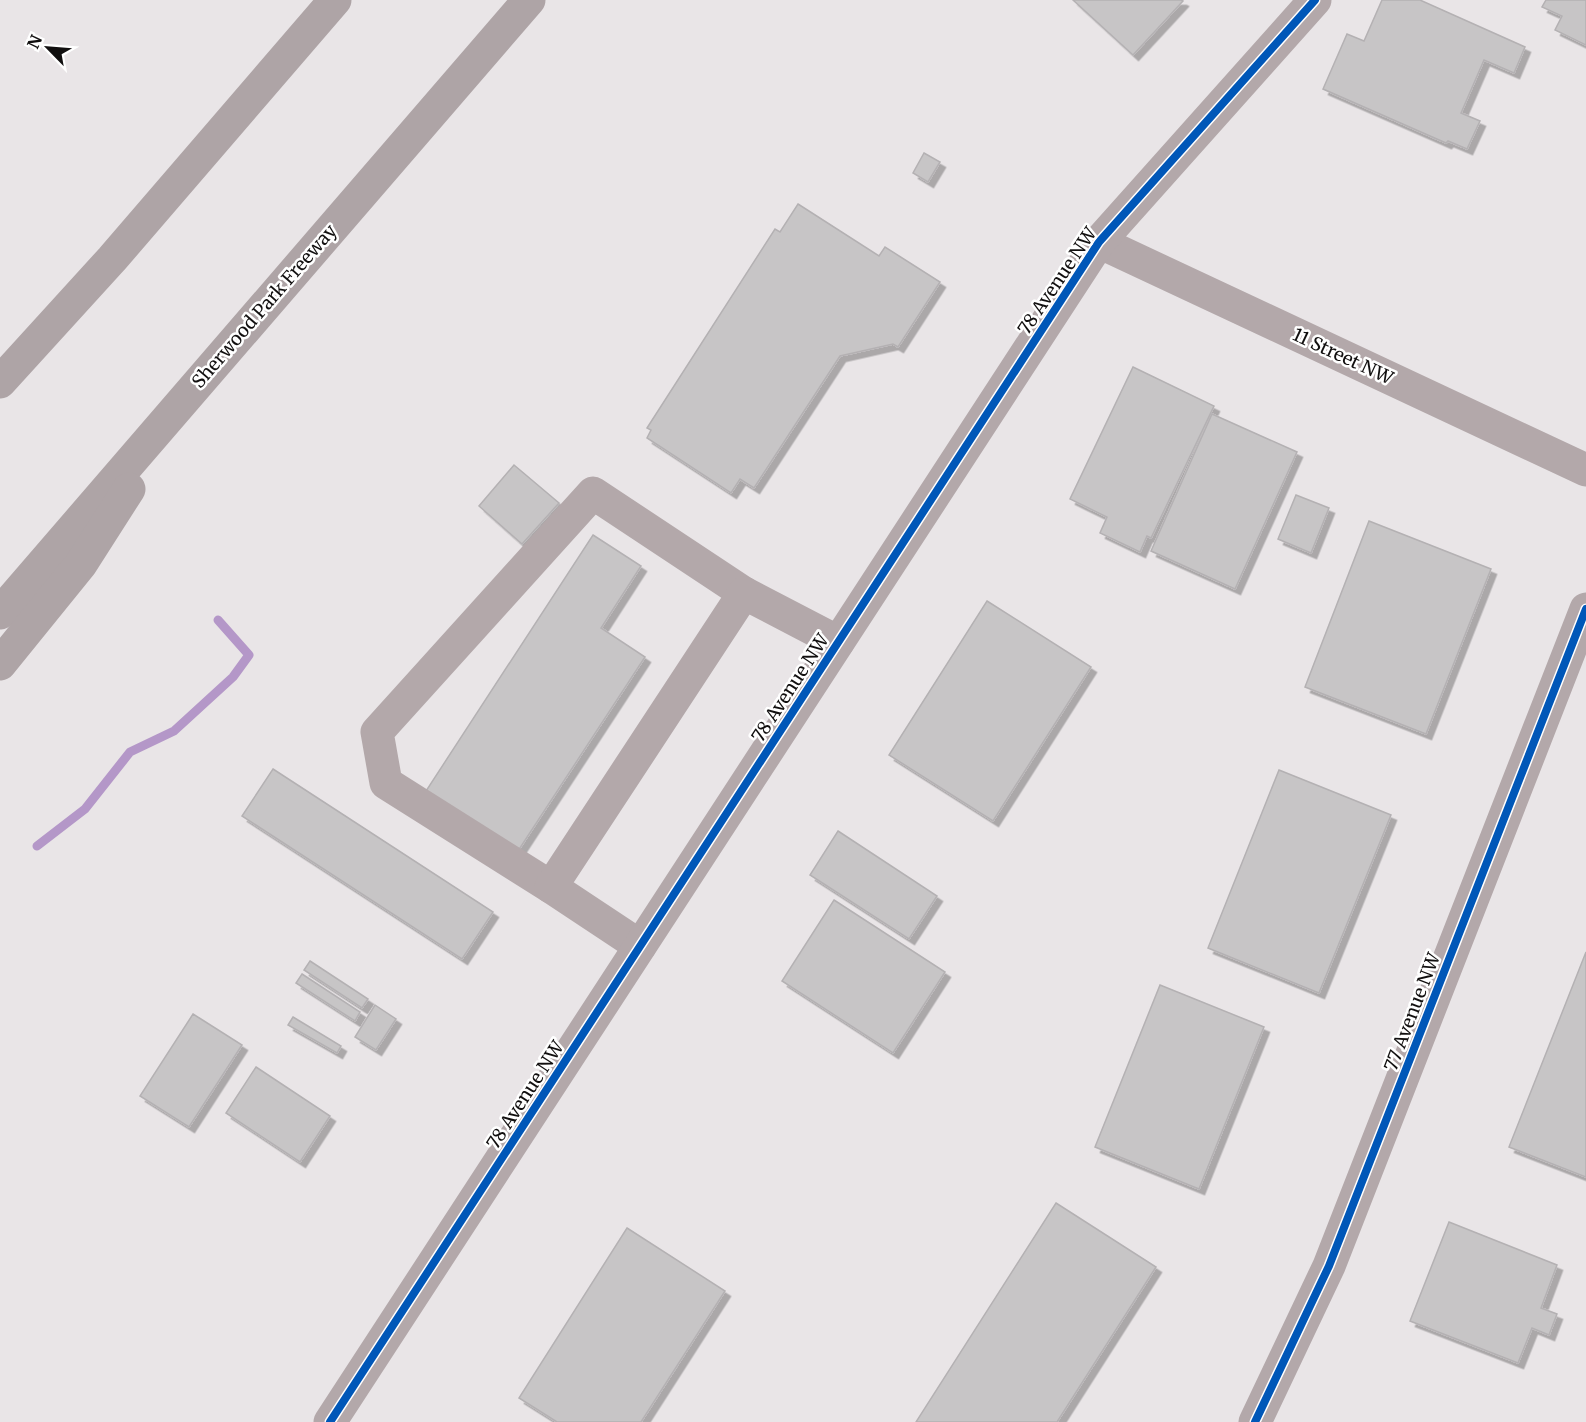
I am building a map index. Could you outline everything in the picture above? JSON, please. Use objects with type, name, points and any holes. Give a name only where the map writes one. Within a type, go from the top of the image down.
[{"type":"highway","points":[[0,382],[112,259],[335,0]]},
{"type":"highway","name":"Sherwood Park Freeway","points":[[0,613],[528,0]]},
{"type":"highway","points":[[0,351],[112,259]]},
{"type":"highway","points":[[0,664],[81,564],[191,392]]},
{"type":"street","name":"78 Avenue NW","points":[[330,1422],[1099,242],[1315,0]]},
{"type":"street","name":"11 Street NW","points":[[1099,242],[1586,470]]},
{"type":"street","points":[[640,946],[386,783],[377,732],[594,493],[744,593],[838,642]]},
{"type":"street","points":[[551,887],[744,593]]},
{"type":"street","name":"77 Avenue NW","points":[[1256,1422],[1329,1266],[1586,609]]},
{"type":"building","points":[[1073,0],[1181,0],[1183,1],[1133,55]]},
{"type":"building","points":[[1382,0],[1420,0],[1525,47],[1514,73],[1484,60],[1461,113],[1480,121],[1467,149],[1448,141],[1446,143],[1323,89],[1347,34],[1364,41]]},
{"type":"building","points":[[1546,0],[1586,0],[1586,45],[1555,30],[1562,16],[1542,7]]},
{"type":"building","points":[[924,153],[940,162],[928,182],[913,173]]},
{"type":"building","points":[[798,204],[879,256],[885,247],[940,282],[898,347],[893,344],[840,356],[754,488],[740,479],[731,493],[647,438],[651,430],[647,428],[775,229],[780,232]]},
{"type":"building","points":[[1133,367],[1214,406],[1151,538],[1147,536],[1140,552],[1100,533],[1107,517],[1070,499]]},
{"type":"building","points":[[1212,414],[1297,452],[1235,589],[1151,551]]},
{"type":"building","points":[[514,465],[559,503],[522,544],[479,506]]},
{"type":"building","points":[[1296,495],[1329,508],[1311,553],[1278,539]]},
{"type":"building","points":[[1369,521],[1491,569],[1426,734],[1305,687]]},
{"type":"building","points":[[593,535],[641,566],[601,628],[645,657],[518,851],[426,791]]},
{"type":"building","points":[[987,601],[1091,667],[993,821],[889,755]]},
{"type":"building","points":[[273,769],[493,912],[462,959],[242,816]]},
{"type":"building","points":[[1279,770],[1391,815],[1319,993],[1208,948]]},
{"type":"building","points":[[838,831],[937,896],[909,939],[810,875]]},
{"type":"building","points":[[834,900],[945,972],[893,1053],[782,981]]},
{"type":"building","points":[[1586,952],[1586,1177],[1509,1147]]},
{"type":"building","points":[[310,961],[368,999],[362,1008],[304,970]]},
{"type":"building","points":[[302,974],[360,1012],[355,1021],[296,983]]},
{"type":"building","points":[[1160,985],[1264,1027],[1199,1189],[1095,1147]]},
{"type":"building","points":[[375,1005],[396,1019],[376,1050],[355,1037]]},
{"type":"building","points":[[193,1014],[242,1045],[189,1127],[140,1096]]},
{"type":"building","points":[[293,1017],[341,1046],[337,1053],[288,1025]]},
{"type":"building","points":[[256,1067],[330,1116],[300,1162],[226,1113]]},
{"type":"building","points":[[1056,1203],[1156,1267],[1057,1422],[916,1422]]},
{"type":"building","points":[[1449,1222],[1557,1265],[1541,1308],[1557,1314],[1549,1335],[1532,1328],[1518,1363],[1410,1321]]},
{"type":"building","points":[[627,1228],[725,1291],[641,1422],[557,1422],[519,1398]]},
{"type":"waterway","points":[[37,846],[85,809],[130,752],[174,731],[233,677],[249,655],[218,620]]},
{"type":"cycle path","points":[[330,1422],[1099,242],[1315,0]]},
{"type":"cycle path","points":[[1255,1422],[1329,1266],[1586,609]]}]
